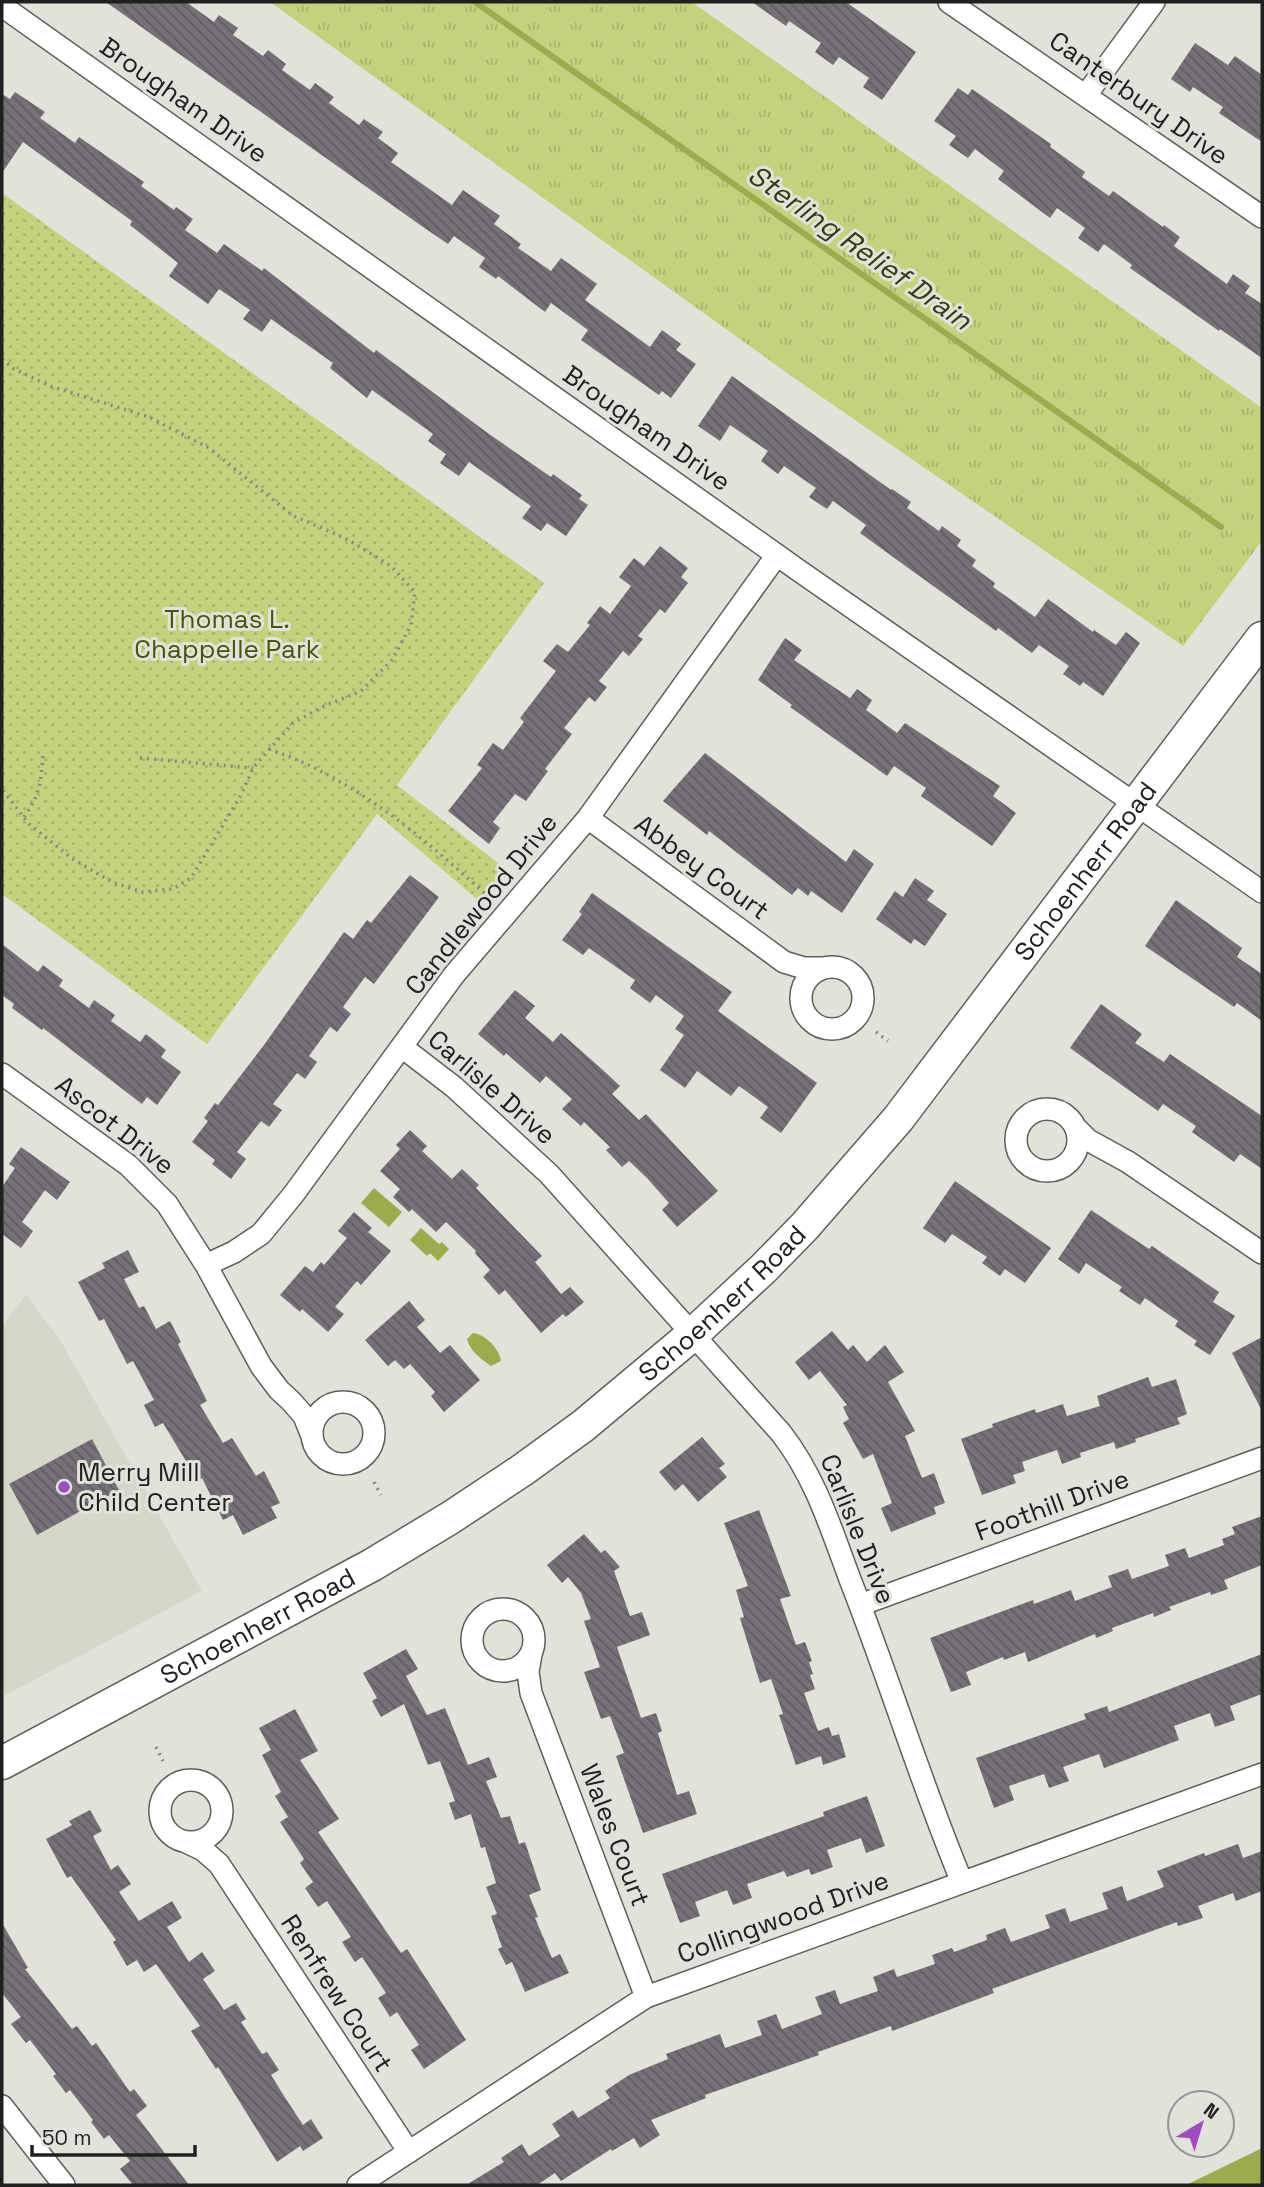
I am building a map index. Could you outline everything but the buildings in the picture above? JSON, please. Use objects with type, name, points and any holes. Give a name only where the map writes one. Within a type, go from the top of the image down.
[{"type":"main road","name":"Schoenherr Road","points":[[2,1763],[372,1565],[450,1518],[522,1471],[583,1426],[693,1334],[805,1226],[876,1146],[952,1050],[1262,638]]},
{"type":"street","name":"Canterbury Drive","points":[[950,2],[1262,217]]},
{"type":"street","points":[[1086,95],[1154,2]]},
{"type":"street","name":"Brougham Drive","points":[[2,6],[777,555],[1262,892]]},
{"type":"street","name":"Candlewood Drive","points":[[206,1265],[234,1252],[261,1234],[293,1195],[454,975],[588,818],[777,555]]},
{"type":"street","name":"Abbey Court","points":[[588,818],[784,962],[796,979],[807,1016],[823,1027],[842,1027],[852,1022],[859,1014],[863,993],[853,975],[834,967],[804,968],[784,962]]},
{"type":"street","points":[[801,997],[807,979],[824,968]]},
{"type":"street","name":"Carlisle Drive","points":[[402,1047],[454,1087],[549,1174],[799,1455],[810,1475],[860,1605],[962,1882]]},
{"type":"street","name":"Ascot Drive","points":[[2,1074],[128,1164],[155,1189],[206,1265],[261,1366],[304,1416],[312,1436]]},
{"type":"street","points":[[1106,1151],[1085,1155],[1049,1171],[1038,1170],[1028,1166],[1021,1158],[1017,1148],[1018,1128],[1024,1118],[1042,1110],[1061,1113],[1088,1140],[1128,1162],[1262,1253]]},
{"type":"street","points":[[1068,1163],[1077,1146],[1074,1126]]},
{"type":"street","points":[[292,1401],[323,1409],[341,1402],[360,1406],[372,1422],[373,1442],[368,1452],[351,1463],[340,1464],[321,1455],[312,1436],[312,1425],[323,1409]]},
{"type":"street","name":"Foothill Drive","points":[[860,1605],[1262,1458]]},
{"type":"street","name":"Wales Court","points":[[531,1693],[515,1679],[479,1661],[474,1651],[473,1631],[486,1614],[506,1609],[524,1617],[533,1634],[528,1672],[531,1693],[646,1997]]},
{"type":"street","points":[[498,1671],[517,1668],[531,1654]]},
{"type":"street","name":"Collingwood Drive","points":[[359,2185],[646,1997],[1262,1773]]},
{"type":"street","name":"Renfrew Court","points":[[219,1864],[216,1843],[221,1805],[218,1796],[212,1788],[194,1780],[174,1785],[161,1802],[162,1823],[176,1839],[203,1850],[219,1864],[409,2152]]},
{"type":"street","points":[[186,1842],[205,1839],[219,1825]]},
{"type":"street","points":[[2,2106],[64,2185]]},
{"type":"path","points":[[2,359],[14,369],[50,386],[149,417],[209,448],[292,515],[345,538],[391,566],[415,592],[411,625],[392,660],[361,691],[322,707],[293,723],[253,768],[242,795],[191,878],[173,888],[142,892],[112,881],[71,858],[23,817],[2,789]]},
{"type":"path","points":[[269,749],[295,758],[390,812],[486,894]]},
{"type":"path","points":[[23,817],[34,803],[41,786],[43,755]]},
{"type":"path","points":[[141,758],[253,768]]},
{"type":"path","points":[[876,1032],[888,1041]]},
{"type":"path","points":[[374,1482],[381,1495]]},
{"type":"path","points":[[156,1747],[163,1761]]},
{"type":"shaded area","points":[[374,1188],[402,1212],[389,1227],[361,1203]]},
{"type":"shaded area","points":[[421,1228],[449,1249],[438,1261],[430,1253],[427,1256],[410,1240]]},
{"type":"shaded area","points":[[26,1294],[63,1345],[202,1591],[2,1697],[2,1327]]},
{"type":"shaded area","points":[[473,1333],[491,1343],[501,1361],[491,1366],[476,1354],[467,1339]]},
{"type":"shaded area","points":[[1262,2148],[1262,2185],[1186,2185],[1254,2152]]},
{"type":"green space","points":[[270,2],[692,2],[1262,408],[1262,541],[1183,646],[797,380]]},
{"type":"green space","name":"Thomas L. Chappelle Park","points":[[2,193],[544,583],[397,785],[506,869],[478,900],[377,814],[207,1044],[2,894]]},
{"type":"waterway","name":"Sterling Relief Drain","points":[[475,2],[1221,527]]},
{"type":"place","name":"Merry Mill Child Center","points":[[64,1487]]}]
